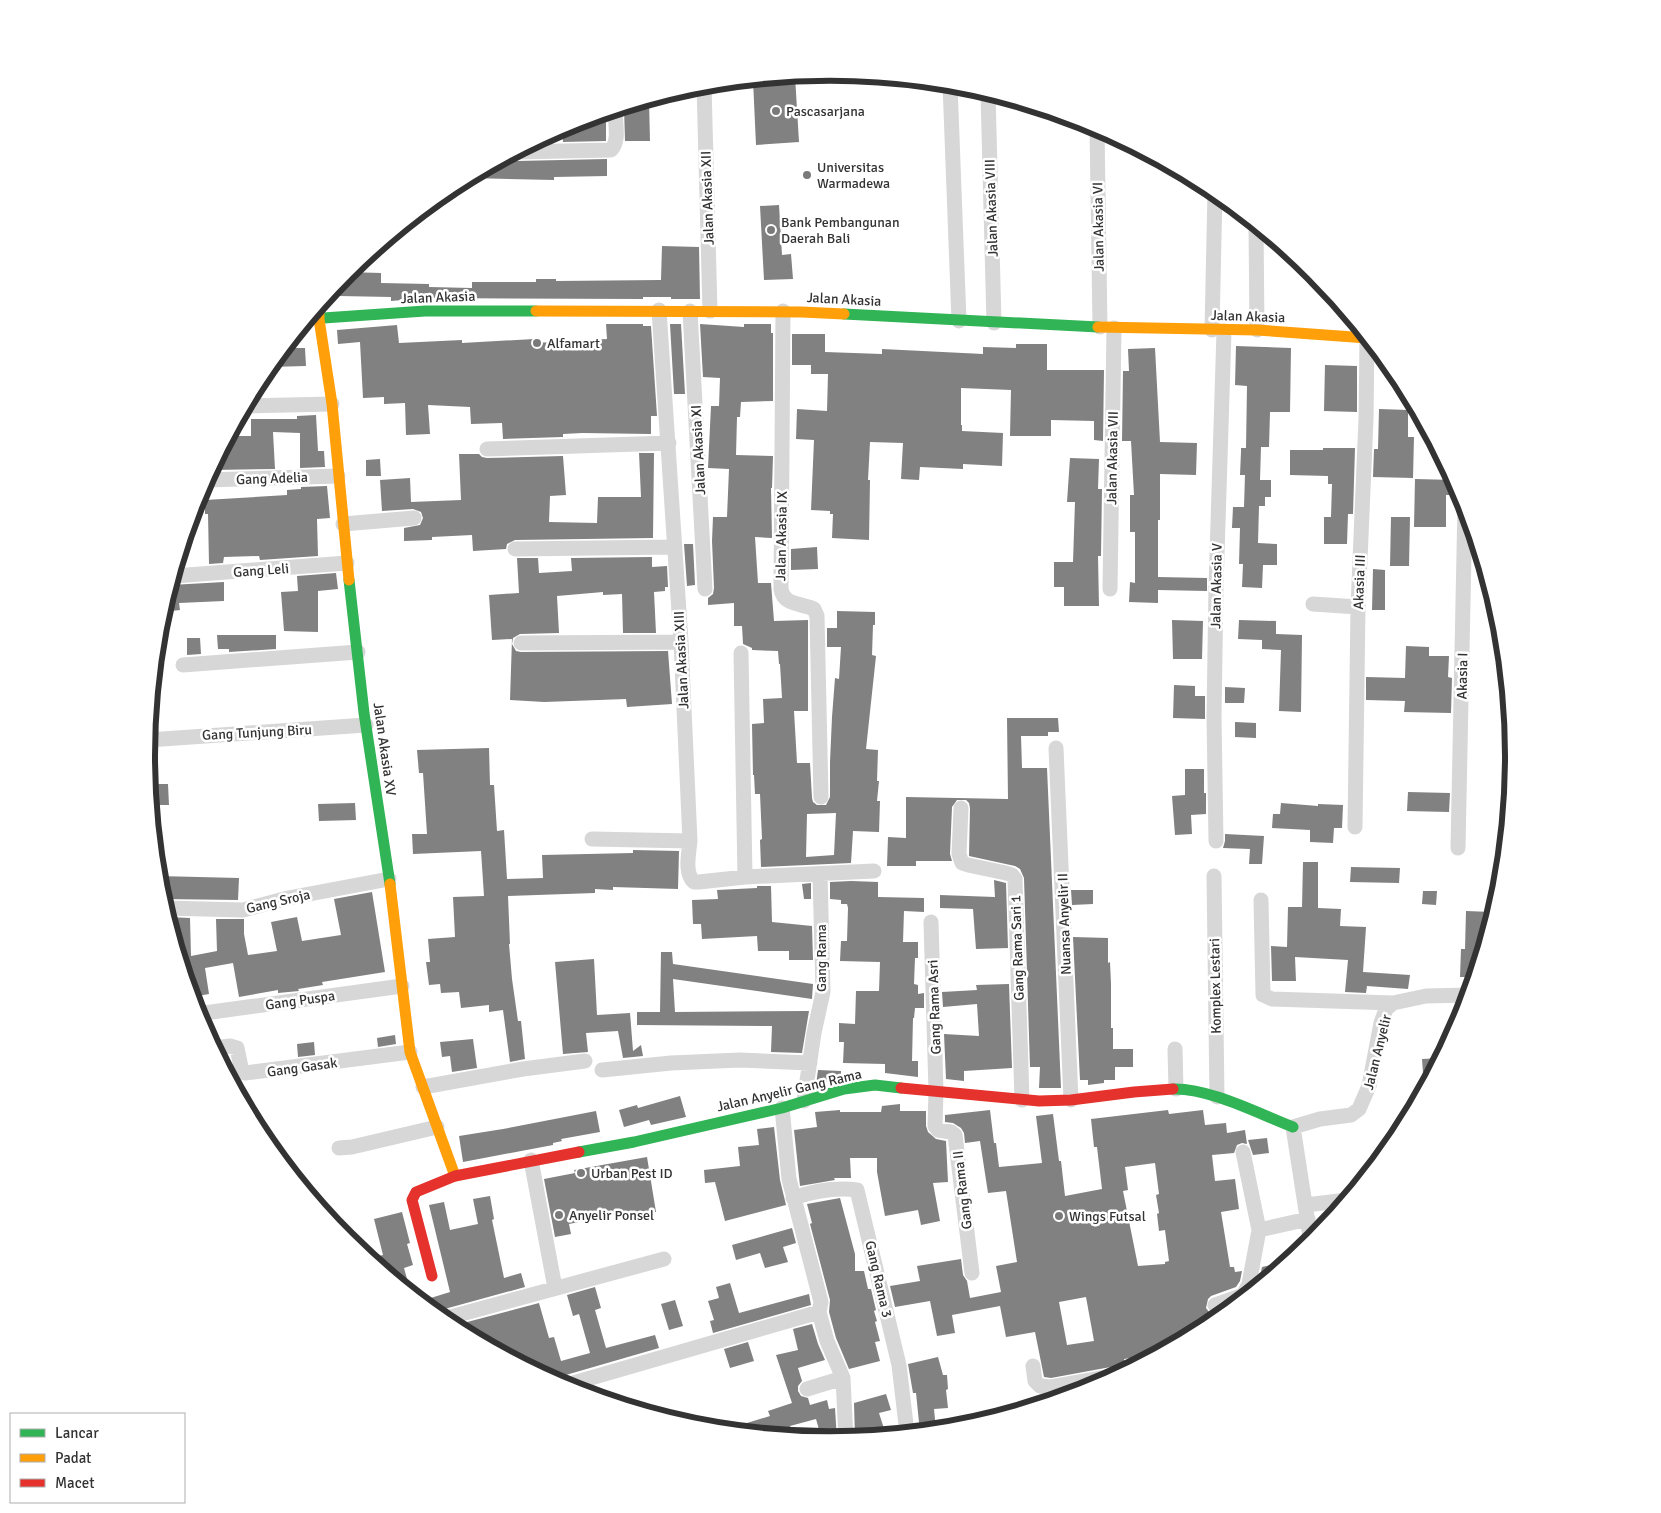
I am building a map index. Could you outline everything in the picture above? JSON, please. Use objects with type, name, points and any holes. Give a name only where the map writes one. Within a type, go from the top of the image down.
[{"type":"street","points":[[950,92],[959,320]]},
{"type":"street","name":"Jalan Akasia XII","points":[[704,93],[710,311]]},
{"type":"street","name":"Jalan Akasia VIII","points":[[988,100],[994,323]]},
{"type":"street","points":[[531,152],[610,150],[616,141],[615,116]]},
{"type":"street","name":"Jalan Akasia VI","points":[[1097,137],[1107,327]]},
{"type":"street","name":"Jalan Akasia V","points":[[1215,202],[1218,330],[1214,716],[1216,841]]},
{"type":"street","points":[[1256,233],[1257,330]]},
{"type":"street","name":"Jalan Akasia XIII","points":[[659,310],[681,642],[690,877],[694,882],[745,877],[874,871]]},
{"type":"street","name":"Jalan Akasia","points":[[317,319],[425,311],[783,311],[994,323],[1257,330],[1360,337]]},
{"type":"street","name":"Jalan Akasia XI","points":[[690,311],[705,589]]},
{"type":"street","name":"Jalan Akasia IX","points":[[783,311],[781,589],[782,596],[787,601],[814,609],[817,616],[821,797]]},
{"type":"street","name":"Jalan Akasia XV","points":[[314,321],[332,404],[347,564],[366,725],[389,879],[410,1052],[455,1176]]},
{"type":"street","name":"Jalan Akasia VII","points":[[1107,327],[1110,589]]},
{"type":"street","name":"Akasia III","points":[[1355,827],[1358,607],[1366,419],[1367,346]]},
{"type":"street","points":[[254,406],[332,404]]},
{"type":"street","points":[[487,449],[669,443]]},
{"type":"street","name":"Gang Adelia","points":[[215,480],[338,476]]},
{"type":"street","points":[[343,524],[414,518]]},
{"type":"street","name":"Akasia I","points":[[1458,848],[1465,525]]},
{"type":"street","points":[[515,549],[675,547]]},
{"type":"street","name":"Gang Leli","points":[[180,576],[347,564]]},
{"type":"street","points":[[1313,604],[1358,607]]},
{"type":"street","points":[[521,643],[681,642]]},
{"type":"street","points":[[183,665],[358,652]]},
{"type":"street","points":[[741,654],[745,877]]},
{"type":"street","name":"Gang Tunjung Biru","points":[[156,739],[366,725]]},
{"type":"street","name":"Nuansa Anyelir II","points":[[1056,748],[1071,1100]]},
{"type":"street","name":"Gang Rama Sari 1","points":[[961,808],[959,854],[962,862],[1006,873],[1012,875],[1015,879],[1022,1100]]},
{"type":"street","points":[[592,840],[690,841]]},
{"type":"street","name":"Gang Rama","points":[[804,1101],[814,1033],[823,992],[820,874]]},
{"type":"street","name":"Komplex Lestari","points":[[1214,876],[1217,1097]]},
{"type":"street","name":"Gang Sroja","points":[[173,908],[243,910],[288,898],[389,879]]},
{"type":"street","points":[[1261,900],[1263,996],[1272,999],[1393,1003]]},
{"type":"street","name":"Gang Rama Asri","points":[[931,922],[936,1091]]},
{"type":"street","name":"Gang Puspa","points":[[206,1013],[402,986]]},
{"type":"street","name":"Jalan Anyelir","points":[[1293,1127],[1320,1119],[1351,1115],[1359,1109],[1369,1086],[1381,1023],[1386,1009],[1393,1003],[1426,996],[1462,995]]},
{"type":"street","name":"Gang Gasak","points":[[221,1047],[230,1046],[237,1048],[242,1072],[245,1074],[410,1052]]},
{"type":"street","points":[[1176,1049],[1176,1089]]},
{"type":"street","points":[[602,1070],[672,1062],[740,1060],[810,1063]]},
{"type":"street","points":[[423,1087],[585,1061]]},
{"type":"street","name":"Jalan Anyelir Gang Rama","points":[[432,1276],[412,1200],[416,1192],[455,1176],[531,1160],[634,1142],[782,1108],[844,1089],[875,1085],[1039,1101],[1071,1100],[1176,1089],[1217,1097],[1293,1127]]},
{"type":"street","name":"Gang Rama II","points":[[936,1091],[936,1129],[951,1132],[955,1135],[972,1273]]},
{"type":"street","points":[[782,1108],[786,1158],[793,1198],[821,1302],[819,1312],[827,1341],[843,1378],[846,1431]]},
{"type":"street","points":[[339,1148],[352,1147],[437,1127]]},
{"type":"street","points":[[1293,1127],[1309,1233]]},
{"type":"street","points":[[1243,1152],[1259,1230],[1249,1284],[1246,1288]]},
{"type":"street","points":[[531,1160],[555,1288]]},
{"type":"street","name":"Gang Rama 3","points":[[793,1198],[840,1188],[857,1190],[899,1365],[906,1427]]},
{"type":"street","points":[[1259,1230],[1337,1203]]},
{"type":"street","points":[[454,1317],[664,1259]]},
{"type":"street","points":[[1215,1305],[1235,1297]]},
{"type":"street","points":[[577,1382],[819,1312]]},
{"type":"street","points":[[1033,1366],[1035,1381],[1040,1386],[1051,1387],[1088,1380]]},
{"type":"street","points":[[807,1389],[843,1378]]},
{"type":"building","name":"Pascasarjana","points":[[795,83],[799,142],[756,145],[753,86]]},
{"type":"building","points":[[649,106],[650,141],[625,141],[624,114]]},
{"type":"building","points":[[606,120],[606,141],[563,142],[563,137]]},
{"type":"building","points":[[607,159],[607,176],[554,177],[554,180],[483,178],[514,161]]},
{"type":"building","name":"Bank Pembangunan Daerah Bali","points":[[779,205],[782,255],[791,254],[793,279],[764,280],[760,206]]},
{"type":"building","points":[[662,246],[699,247],[700,299],[671,299],[671,297],[643,297],[643,299],[425,298],[391,301],[391,297],[339,296],[360,272],[381,273],[381,283],[429,284],[429,287],[472,288],[472,282],[536,282],[536,279],[556,279],[556,281],[661,280]]},
{"type":"building","points":[[606,324],[643,324],[643,326],[651,326],[657,416],[651,416],[651,434],[582,433],[563,434],[563,437],[503,439],[502,423],[471,424],[470,407],[428,405],[430,434],[406,435],[405,403],[384,404],[384,397],[363,398],[360,342],[338,344],[337,330],[397,325],[399,343],[462,340],[462,343],[534,339],[535,343],[607,339]]},
{"type":"building","points":[[670,324],[681,324],[685,394],[674,394]]},
{"type":"building","points":[[700,324],[744,327],[744,324],[771,324],[771,333],[773,333],[773,401],[741,402],[740,417],[737,417],[736,455],[773,456],[771,488],[772,538],[755,537],[758,583],[771,583],[774,621],[808,620],[808,711],[794,711],[797,763],[810,763],[812,798],[813,802],[817,805],[826,805],[830,797],[832,717],[835,678],[839,679],[841,647],[827,647],[827,628],[837,628],[837,611],[875,612],[872,655],[876,656],[866,749],[878,750],[877,781],[879,781],[877,801],[880,801],[879,832],[853,831],[851,863],[761,867],[760,794],[755,794],[752,724],[764,723],[763,699],[782,698],[780,664],[778,651],[752,650],[752,648],[743,644],[742,626],[734,626],[734,603],[708,605],[708,598],[713,594],[714,588],[713,517],[727,517],[729,469],[708,468],[711,406],[719,406],[720,378],[703,377]],"holes":[[[836,813],[834,855],[806,857],[807,814]]]},
{"type":"building","points":[[792,334],[825,334],[825,352],[882,354],[882,349],[983,354],[983,347],[1016,348],[1016,344],[1047,344],[1047,370],[1104,370],[1103,441],[1094,440],[1094,421],[1051,420],[1051,436],[1010,436],[1011,390],[961,388],[962,431],[1003,433],[1002,466],[963,464],[963,469],[920,467],[919,480],[901,479],[903,443],[870,442],[868,480],[870,480],[869,540],[832,538],[833,514],[830,514],[830,511],[811,510],[814,440],[796,439],[797,409],[827,411],[828,374],[811,374],[811,365],[792,365]]},
{"type":"building","points":[[296,344],[296,348],[305,348],[306,366],[279,367]]},
{"type":"building","points":[[1236,346],[1291,348],[1290,412],[1270,412],[1269,447],[1261,447],[1260,480],[1271,480],[1271,497],[1265,497],[1265,506],[1259,506],[1258,543],[1277,544],[1277,565],[1263,565],[1262,588],[1242,587],[1243,564],[1239,564],[1240,528],[1232,528],[1233,507],[1244,507],[1245,475],[1240,475],[1241,448],[1246,448],[1247,386],[1235,385]]},
{"type":"building","points":[[1155,348],[1160,442],[1197,443],[1196,475],[1160,474],[1158,577],[1207,578],[1207,591],[1158,590],[1158,603],[1129,602],[1130,582],[1135,583],[1135,532],[1130,532],[1130,495],[1134,495],[1131,441],[1122,441],[1123,371],[1129,371],[1128,349]]},
{"type":"building","points":[[1325,365],[1357,366],[1357,412],[1324,411]]},
{"type":"building","points":[[1379,409],[1408,410],[1408,437],[1414,437],[1413,478],[1373,477],[1374,449],[1378,449]]},
{"type":"building","points":[[316,415],[318,451],[324,451],[325,467],[300,468],[300,433],[273,432],[275,469],[220,470],[237,436],[251,436],[251,419],[297,419],[297,416]]},
{"type":"building","points":[[1323,448],[1355,448],[1353,514],[1348,514],[1347,544],[1324,544],[1324,517],[1331,517],[1332,484],[1328,484],[1328,476],[1290,475],[1290,450],[1323,450]]},
{"type":"building","points":[[639,453],[654,453],[653,538],[515,540],[507,544],[506,549],[473,551],[472,535],[432,537],[432,540],[404,541],[404,528],[420,525],[423,518],[421,512],[413,509],[382,511],[380,480],[410,478],[411,502],[461,500],[459,454],[479,454],[487,458],[563,456],[566,495],[550,496],[549,522],[597,523],[598,497],[641,497]]},
{"type":"building","points":[[1070,458],[1099,459],[1098,489],[1102,489],[1101,556],[1098,556],[1099,606],[1064,606],[1064,587],[1054,587],[1054,562],[1073,562],[1075,502],[1067,502]]},
{"type":"building","points":[[380,459],[381,476],[366,476],[366,460]]},
{"type":"building","points":[[1415,479],[1446,480],[1453,495],[1446,495],[1446,527],[1414,527]]},
{"type":"building","points":[[327,486],[330,518],[317,519],[318,556],[260,560],[259,556],[224,557],[223,563],[209,564],[208,514],[205,514],[206,500],[287,495],[287,490],[301,489],[301,487]]},
{"type":"building","points":[[1391,517],[1410,517],[1409,566],[1390,566]]},
{"type":"building","points":[[684,544],[693,544],[695,585],[687,586]]},
{"type":"building","points":[[817,547],[818,569],[791,570],[791,549]]},
{"type":"building","points":[[652,557],[652,567],[667,566],[668,587],[665,587],[665,591],[654,592],[656,633],[623,633],[622,594],[603,595],[603,592],[557,596],[559,633],[520,634],[513,638],[512,644],[516,651],[521,652],[668,651],[672,704],[627,707],[626,699],[544,702],[510,700],[512,639],[492,640],[489,595],[519,593],[517,558],[538,558],[539,573],[572,571],[571,558]]},
{"type":"building","points":[[1373,569],[1385,570],[1385,610],[1372,610]]},
{"type":"building","points":[[336,573],[338,589],[318,591],[318,632],[284,631],[281,592],[298,591],[297,576]]},
{"type":"building","points":[[224,582],[224,601],[179,603],[180,610],[171,611],[177,585]]},
{"type":"building","points":[[1172,620],[1203,621],[1202,659],[1173,659]]},
{"type":"building","points":[[1239,620],[1276,621],[1276,634],[1302,635],[1301,712],[1279,711],[1281,650],[1262,649],[1262,640],[1238,639]]},
{"type":"building","points":[[217,635],[276,635],[276,649],[229,652],[229,649],[218,649]]},
{"type":"building","points":[[187,638],[200,638],[201,654],[187,655]]},
{"type":"building","points":[[1406,646],[1429,647],[1429,656],[1449,656],[1448,677],[1452,678],[1451,713],[1404,712],[1405,701],[1366,700],[1366,677],[1405,678]]},
{"type":"building","points":[[1174,685],[1195,686],[1195,696],[1205,696],[1205,719],[1173,718]]},
{"type":"building","points":[[1225,687],[1245,688],[1244,703],[1225,703]]},
{"type":"building","points":[[1007,718],[1058,718],[1059,732],[1048,732],[1048,736],[1021,736],[1022,768],[1047,768],[1061,1088],[1039,1088],[1040,1067],[1030,1067],[1024,878],[1020,869],[1015,866],[969,856],[969,803],[966,800],[957,800],[952,807],[950,854],[952,861],[916,861],[916,866],[887,866],[888,837],[906,838],[906,797],[1008,799]]},
{"type":"building","points":[[1235,722],[1256,723],[1256,738],[1235,737]]},
{"type":"building","points":[[489,748],[490,785],[494,785],[497,831],[504,830],[507,879],[543,878],[542,855],[633,853],[633,850],[679,851],[678,889],[613,887],[613,890],[595,889],[595,893],[508,896],[512,979],[518,1021],[521,1021],[525,1059],[510,1062],[503,1010],[489,1012],[489,1005],[461,1008],[459,992],[441,993],[440,984],[429,985],[426,962],[430,962],[428,939],[455,937],[453,897],[484,896],[481,851],[413,854],[412,834],[427,834],[423,773],[419,773],[417,750]]},
{"type":"building","points":[[1185,769],[1204,769],[1206,814],[1191,815],[1192,834],[1175,835],[1172,796],[1185,795]]},
{"type":"building","points":[[156,784],[168,784],[169,805],[157,805]]},
{"type":"building","points":[[1408,792],[1450,793],[1449,812],[1407,811]]},
{"type":"building","points":[[355,803],[356,820],[319,821],[318,804]]},
{"type":"building","points":[[1281,803],[1318,806],[1318,804],[1343,805],[1342,828],[1334,828],[1333,843],[1310,842],[1310,830],[1272,828],[1273,814],[1280,814]]},
{"type":"building","points":[[1225,834],[1264,836],[1262,864],[1249,864],[1250,849],[1223,848]]},
{"type":"building","points":[[1303,862],[1318,862],[1318,908],[1341,909],[1340,926],[1366,927],[1363,972],[1410,975],[1408,989],[1367,986],[1366,993],[1345,992],[1348,960],[1295,957],[1296,981],[1272,981],[1271,946],[1287,947],[1288,907],[1302,907]]},
{"type":"building","points":[[1351,867],[1400,868],[1399,883],[1350,882]]},
{"type":"building","points":[[166,876],[239,878],[238,900],[171,899]]},
{"type":"building","points":[[994,880],[1006,883],[1008,948],[976,949],[973,909],[940,908],[940,895],[995,897]]},
{"type":"building","points":[[830,882],[878,882],[878,897],[924,898],[924,912],[904,911],[903,942],[918,942],[918,958],[915,958],[914,984],[918,985],[918,994],[924,993],[924,1008],[915,1008],[913,1018],[912,1061],[918,1061],[918,1077],[885,1073],[885,1064],[843,1063],[844,1042],[839,1042],[839,1023],[855,1024],[856,991],[879,991],[880,962],[840,961],[841,941],[847,941],[848,908],[847,904],[841,904],[841,900],[830,899]]},
{"type":"building","points":[[811,883],[811,899],[804,899],[802,884]]},
{"type":"building","points":[[757,886],[771,886],[772,922],[812,926],[813,960],[789,960],[789,951],[758,951],[757,936],[702,939],[701,924],[693,924],[692,900],[718,899],[717,890],[757,888]]},
{"type":"building","points":[[1071,890],[1093,890],[1093,904],[1072,905]]},
{"type":"building","points":[[1423,891],[1437,891],[1436,905],[1422,904]]},
{"type":"building","points":[[372,892],[385,972],[322,982],[323,985],[298,989],[299,991],[278,993],[278,990],[239,997],[233,963],[205,968],[209,994],[199,996],[191,974],[175,917],[190,918],[191,956],[217,951],[216,919],[244,919],[244,934],[248,955],[277,951],[271,922],[297,917],[302,941],[341,935],[334,899]]},
{"type":"building","points":[[1466,911],[1487,912],[1469,977],[1460,977],[1461,949],[1465,949]]},
{"type":"building","points":[[1073,937],[1108,938],[1113,1049],[1133,1049],[1133,1067],[1115,1067],[1115,1080],[1104,1080],[1104,1083],[1088,1085],[1088,1080],[1080,1080]]},
{"type":"building","points":[[661,952],[672,952],[673,964],[813,984],[812,999],[673,979],[675,1012],[809,1011],[802,1053],[771,1052],[772,1026],[637,1025],[637,1012],[660,1012]]},
{"type":"building","points":[[594,959],[597,1015],[630,1013],[633,1051],[641,1045],[643,1056],[623,1058],[618,1031],[586,1033],[588,1052],[563,1054],[555,962]]},
{"type":"building","points":[[1009,984],[1012,1068],[964,1071],[964,1081],[946,1079],[944,1034],[979,1036],[977,1004],[943,1007],[942,992],[977,990],[976,985]]},
{"type":"building","points":[[395,1035],[396,1044],[378,1047],[377,1038]]},
{"type":"building","points":[[473,1039],[477,1068],[452,1072],[450,1056],[442,1057],[440,1042]]},
{"type":"building","points":[[314,1042],[315,1055],[298,1057],[297,1044]]},
{"type":"building","points":[[1434,1058],[1426,1073],[1423,1073],[1422,1059]]},
{"type":"building","points":[[818,1070],[841,1071],[841,1077],[816,1085]]},
{"type":"building","points":[[680,1096],[686,1117],[651,1125],[649,1120],[624,1127],[619,1110],[637,1105],[638,1108]]},
{"type":"building","points":[[900,1104],[900,1111],[926,1111],[928,1132],[936,1139],[946,1141],[948,1182],[933,1183],[940,1221],[921,1225],[918,1210],[885,1216],[877,1172],[877,1158],[850,1158],[851,1178],[834,1178],[835,1180],[800,1186],[794,1130],[817,1127],[815,1112],[840,1110],[840,1112],[881,1112],[882,1106]]},
{"type":"building","points":[[990,1110],[999,1167],[1042,1163],[1036,1116],[1053,1114],[1065,1196],[1102,1189],[1097,1147],[1094,1147],[1091,1119],[1168,1110],[1169,1114],[1203,1110],[1205,1125],[1226,1123],[1227,1133],[1245,1130],[1247,1144],[1237,1145],[1234,1153],[1212,1155],[1215,1181],[1235,1179],[1239,1209],[1221,1212],[1230,1267],[1234,1267],[1235,1272],[1242,1271],[1240,1281],[1236,1287],[1211,1296],[1208,1299],[1206,1308],[1212,1313],[1206,1318],[1139,1357],[1124,1359],[1125,1364],[1119,1367],[1051,1378],[1044,1377],[1035,1332],[1006,1337],[1000,1306],[952,1315],[955,1333],[937,1336],[930,1301],[895,1307],[890,1286],[920,1281],[917,1266],[961,1259],[963,1275],[967,1281],[970,1298],[1001,1292],[996,1266],[1017,1262],[1006,1191],[988,1193],[980,1141],[965,1143],[964,1133],[961,1128],[953,1123],[945,1122],[945,1115]],"holes":[[[1155,1163],[1159,1194],[1156,1195],[1159,1231],[1165,1230],[1169,1261],[1165,1262],[1165,1264],[1138,1266],[1123,1191],[1128,1190],[1125,1167]],[[1086,1297],[1094,1341],[1067,1345],[1059,1302]]]},
{"type":"building","points":[[596,1111],[600,1132],[561,1139],[562,1141],[553,1143],[553,1145],[463,1162],[459,1136]]},
{"type":"building","points":[[774,1127],[780,1180],[786,1205],[725,1221],[715,1182],[705,1183],[704,1170],[740,1166],[738,1147],[759,1145],[757,1129]]},
{"type":"building","points":[[1267,1138],[1269,1153],[1253,1155],[1248,1140]]},
{"type":"building","points":[[647,1157],[656,1212],[630,1214],[629,1212],[569,1224],[571,1234],[555,1237],[544,1179],[575,1173],[574,1170]]},
{"type":"building","points":[[490,1196],[494,1219],[492,1220],[504,1278],[521,1273],[525,1287],[443,1309],[428,1299],[450,1292],[429,1205],[444,1202],[450,1230],[478,1224],[473,1199]]},
{"type":"building","points":[[840,1198],[855,1254],[855,1271],[864,1271],[868,1289],[871,1289],[876,1310],[874,1311],[877,1321],[875,1322],[880,1341],[875,1342],[880,1361],[849,1369],[836,1338],[829,1312],[830,1300],[810,1224],[812,1223],[807,1204]]},
{"type":"building","points":[[402,1212],[410,1243],[407,1244],[413,1265],[404,1268],[408,1283],[380,1259],[379,1256],[383,1255],[374,1219]]},
{"type":"building","points":[[792,1228],[796,1243],[783,1247],[788,1262],[765,1268],[760,1253],[736,1260],[732,1245]]},
{"type":"building","points":[[1276,1264],[1260,1277],[1262,1267]]},
{"type":"building","points":[[730,1283],[739,1313],[809,1294],[811,1305],[713,1333],[710,1321],[714,1320],[708,1301],[719,1298],[716,1287]]},
{"type":"building","points":[[595,1287],[601,1308],[595,1310],[606,1348],[655,1335],[659,1348],[563,1376],[532,1362],[463,1323],[539,1303],[549,1338],[554,1337],[561,1361],[590,1353],[579,1314],[573,1316],[567,1295]]},
{"type":"building","points":[[675,1300],[683,1326],[669,1330],[661,1304]]},
{"type":"building","points":[[812,1324],[825,1360],[798,1368],[802,1381],[798,1386],[798,1391],[801,1396],[808,1398],[810,1405],[827,1400],[829,1409],[835,1408],[836,1432],[820,1432],[816,1419],[790,1426],[791,1430],[739,1425],[770,1416],[768,1411],[792,1403],[776,1355],[798,1350],[793,1329]]},
{"type":"building","points":[[748,1342],[754,1361],[730,1368],[724,1349]]},
{"type":"building","points":[[938,1357],[943,1375],[947,1375],[948,1408],[934,1409],[935,1423],[919,1426],[916,1393],[913,1393],[908,1364]]},
{"type":"building","points":[[886,1394],[891,1410],[879,1413],[884,1429],[855,1431],[854,1403]]},
{"type":"traffic: fast","points":[[317,318],[425,311],[536,311]]},
{"type":"traffic: fast","points":[[844,314],[1098,327]]},
{"type":"traffic: fast","points":[[349,580],[364,713],[390,884]]},
{"type":"traffic: fast","points":[[579,1152],[634,1142],[782,1108],[844,1089],[875,1085],[901,1088]]},
{"type":"traffic: fast","points":[[1173,1089],[1218,1097],[1293,1127]]},
{"type":"traffic: slow","points":[[536,311],[802,312],[844,314]]},
{"type":"traffic: slow","points":[[319,316],[332,404],[349,580]]},
{"type":"traffic: slow","points":[[1098,327],[1257,330],[1360,337]]},
{"type":"traffic: slow","points":[[390,884],[410,1052],[455,1176]]},
{"type":"traffic: jam","points":[[901,1088],[1039,1101],[1071,1100],[1173,1089]]},
{"type":"traffic: jam","points":[[432,1276],[412,1200],[416,1192],[455,1176],[579,1152]]},
{"type":"place","name":"Pascasarjana","points":[[776,111]]},
{"type":"place","name":"Universitas Warmadewa","points":[[807,175]]},
{"type":"place","name":"Bank Pembangunan Daerah Bali","points":[[771,230]]},
{"type":"place","name":"Alfamart","points":[[537,343]]},
{"type":"place","name":"Urban Pest ID","points":[[581,1173]]},
{"type":"place","name":"Anyelir Ponsel","points":[[559,1215]]},
{"type":"place","name":"Wings Futsal","points":[[1059,1216]]}]
